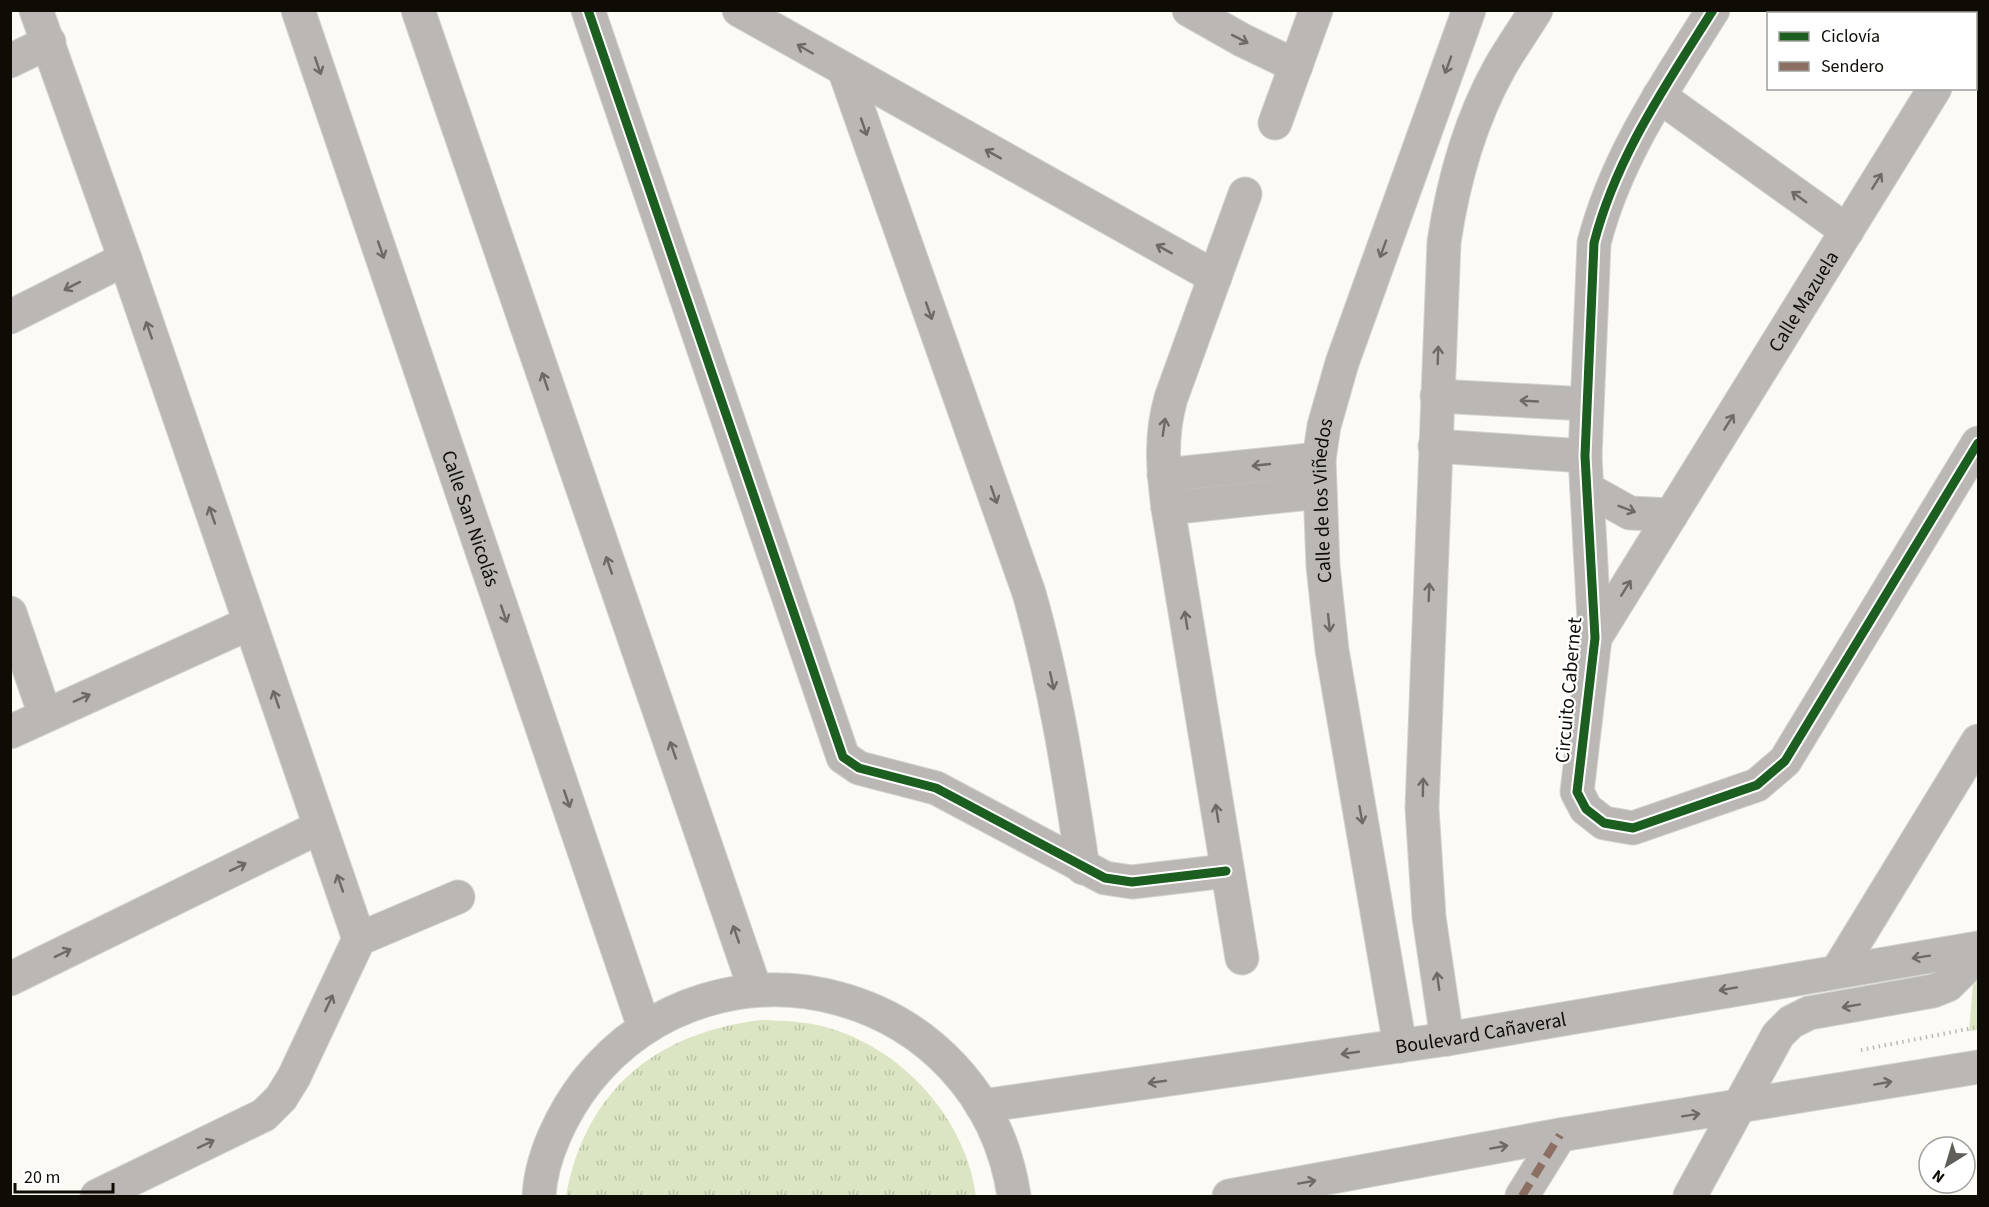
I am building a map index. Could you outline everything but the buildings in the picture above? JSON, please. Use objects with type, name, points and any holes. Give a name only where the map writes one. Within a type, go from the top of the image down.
[{"type":"street","points":[[36,10],[125,259],[359,939]]},
{"type":"street","name":"Calle San Nicolás","points":[[298,10],[645,1027]]},
{"type":"street","points":[[418,10],[755,989]]},
{"type":"street","points":[[588,10],[843,757],[859,768],[909,779],[956,797],[1105,878],[1132,882],[1226,870]]},
{"type":"street","points":[[739,10],[845,72],[1215,277]]},
{"type":"street","points":[[1189,10],[1242,40],[1296,66]]},
{"type":"street","points":[[1275,123],[1316,10]]},
{"type":"street","name":"Calle de los Viñedos","points":[[1400,1046],[1332,650],[1323,566],[1319,492],[1320,459],[1324,426],[1342,363],[1469,10]]},
{"type":"street","points":[[1447,1039],[1429,917],[1422,808],[1444,242],[1451,193],[1476,119],[1498,70],[1536,10]]},
{"type":"street","name":"Circuito Cabernet","points":[[1713,10],[1659,96],[1623,161],[1602,210],[1594,243],[1585,456],[1595,638],[1577,792],[1586,809],[1604,823],[1633,828],[1757,785],[1785,761],[1978,443]]},
{"type":"street","points":[[10,61],[48,42]]},
{"type":"street","points":[[845,72],[1029,593],[1048,660],[1061,721],[1083,868]]},
{"type":"street","name":"Calle Mazuela","points":[[1595,638],[1934,90]]},
{"type":"street","points":[[1659,96],[1846,231]]},
{"type":"street","points":[[1407,179],[1451,193]]},
{"type":"street","points":[[1242,958],[1168,508],[1164,475],[1163,425],[1245,194]]},
{"type":"street","points":[[10,317],[125,259]]},
{"type":"street","points":[[1437,396],[1587,404]]},
{"type":"street","points":[[1435,446],[1585,456]]},
{"type":"street","points":[[1164,475],[1320,459]]},
{"type":"street","points":[[1587,489],[1630,513],[1671,515]]},
{"type":"street","points":[[1168,508],[1319,492]]},
{"type":"street","points":[[10,614],[45,715]]},
{"type":"street","points":[[10,732],[250,623]]},
{"type":"street","points":[[1838,970],[1978,741]]},
{"type":"street","points":[[10,979],[320,827]]},
{"type":"street","points":[[97,1197],[238,1129],[269,1109],[281,1098],[294,1077],[359,939],[458,897]]},
{"type":"street","name":"Boulevard Cañaveral","points":[[982,1106],[1447,1039],[1838,970],[1978,948]]},
{"type":"street","points":[[1690,1197],[1736,1108],[1778,1035],[1791,1022],[1809,1013],[1933,991],[1948,985],[1978,955]]},
{"type":"street","points":[[539,1197],[552,1141],[575,1097],[606,1058],[645,1027],[673,1011],[703,1000],[755,989],[822,993],[885,1015],[940,1053],[982,1106],[999,1140],[1014,1197]]},
{"type":"street","points":[[1229,1197],[1560,1135],[1978,1067]]},
{"type":"street","points":[[1522,1197],[1560,1135]]},
{"type":"path","points":[[1858,1050],[1978,1027]]},
{"type":"green space","points":[[1978,971],[1978,1030],[1969,1031],[1974,972]]},
{"type":"green space","points":[[761,1020],[801,1022],[825,1027],[853,1037],[879,1051],[904,1069],[944,1114],[959,1140],[970,1167],[976,1196],[566,1196],[576,1159],[590,1126],[609,1097],[631,1073],[658,1053],[689,1038],[723,1027]]},
{"type":"marked path","points":[[1522,1196],[1560,1135]]},
{"type":"cycle path","points":[[588,10],[843,757],[859,768],[936,788],[1105,878],[1132,882],[1226,871]]},
{"type":"cycle path","points":[[1713,10],[1660,94],[1629,151],[1615,181],[1594,243],[1585,456],[1595,638],[1577,792],[1586,809],[1604,823],[1633,828],[1757,785],[1785,761],[1978,443]]}]
